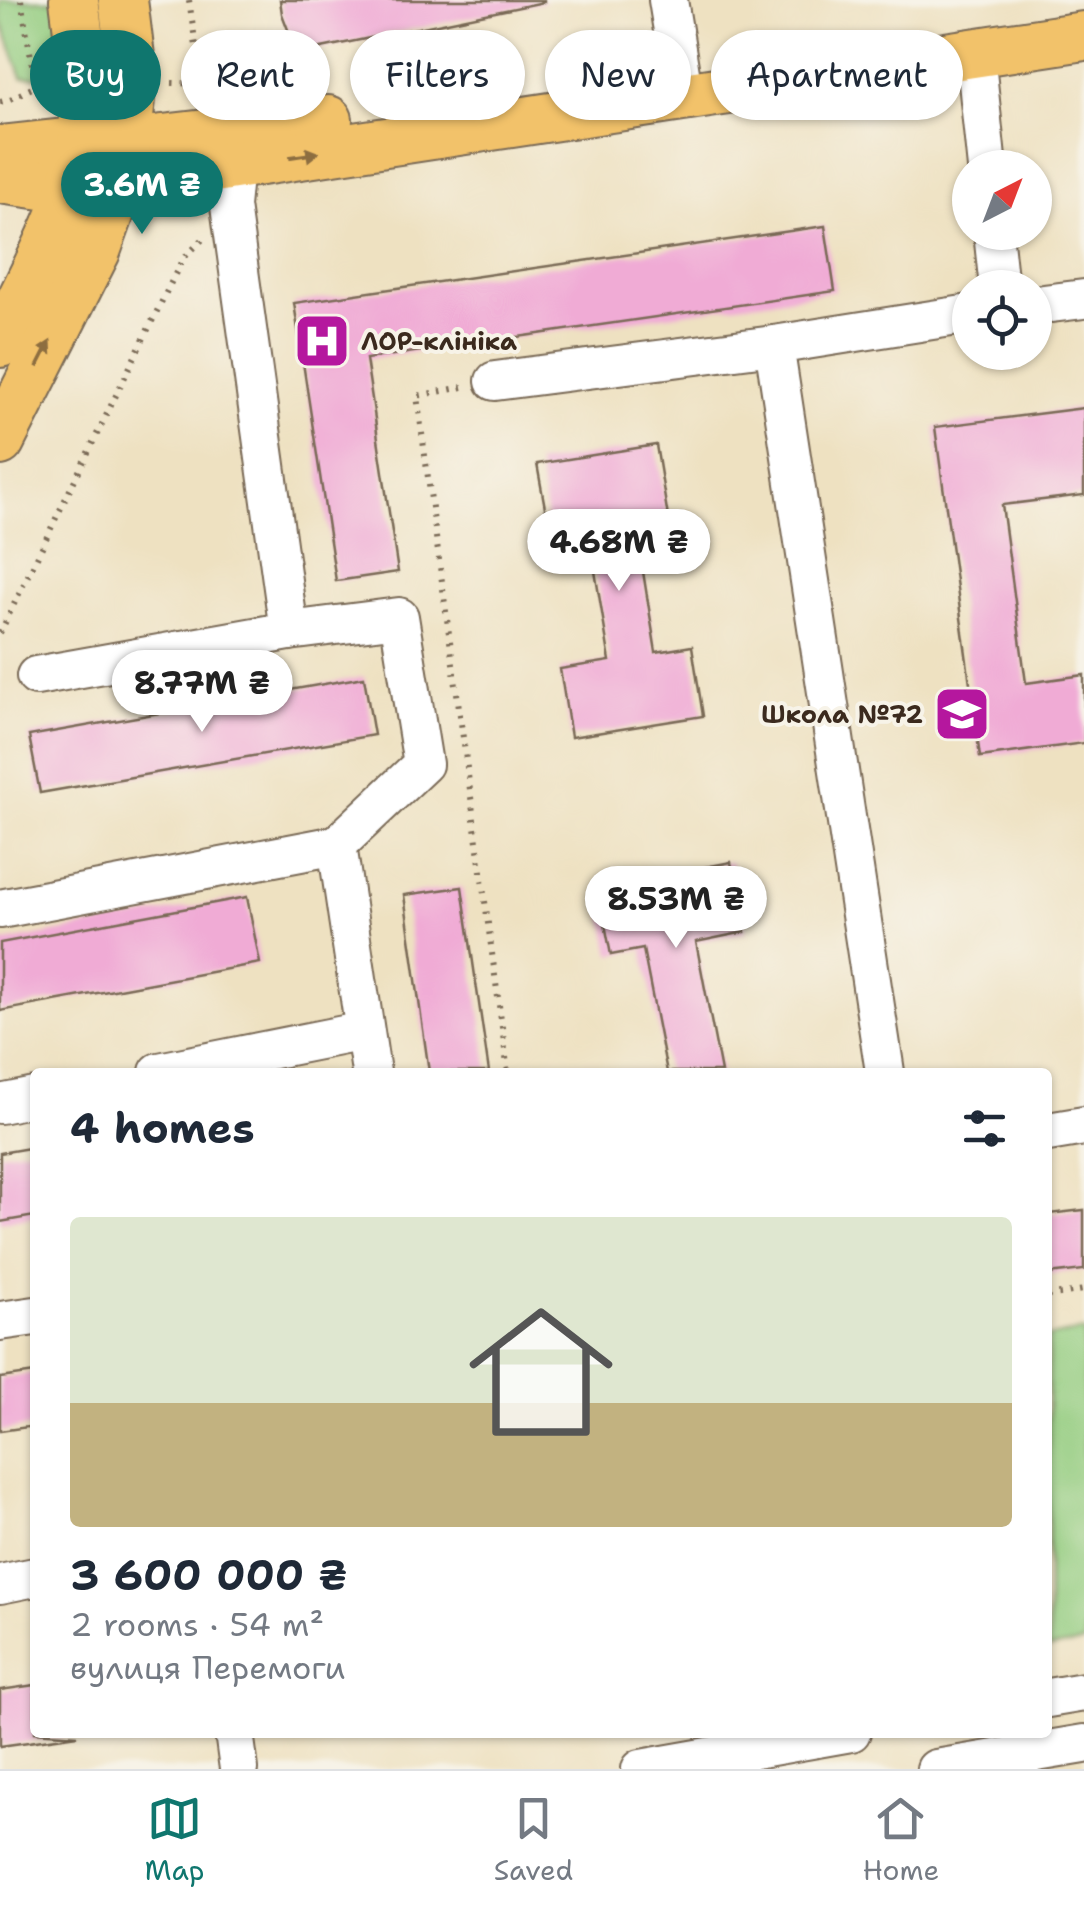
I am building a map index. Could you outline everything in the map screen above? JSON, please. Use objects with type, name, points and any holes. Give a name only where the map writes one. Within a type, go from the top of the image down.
[{"type":"main road","points":[[0,441],[96,250],[101,161],[85,85],[74,0]]},
{"type":"main road","points":[[0,343],[101,161],[133,82],[123,0]]},
{"type":"main road","points":[[691,77],[1084,16]]},
{"type":"main road","points":[[0,150],[101,161],[234,166],[1084,36]]},
{"type":"main road","points":[[0,179],[56,187],[101,161],[545,98]]},
{"type":"street","points":[[668,0],[673,30]]},
{"type":"street","points":[[975,53],[985,150]]},
{"type":"street","points":[[234,166],[230,206],[289,630]]},
{"type":"street","points":[[1052,303],[1084,299]]},
{"type":"street","points":[[496,381],[774,345],[952,317]]},
{"type":"street","points":[[774,345],[883,1068]]},
{"type":"street","points":[[0,909],[337,846],[424,764],[399,617],[289,630],[36,676]]},
{"type":"street","points":[[337,846],[369,1068]]},
{"type":"street","points":[[178,1068],[364,1031]]},
{"type":"street","points":[[0,1104],[30,1098]]},
{"type":"street","points":[[1052,1131],[1084,1126]]},
{"type":"street","points":[[0,1321],[30,1317]]},
{"type":"street","points":[[0,1584],[30,1579]]},
{"type":"street","points":[[1052,1697],[1084,1692]]},
{"type":"street","points":[[235,1738],[239,1769]]},
{"type":"street","points":[[641,1769],[817,1738]]},
{"type":"street","points":[[936,1769],[1084,1744]]},
{"type":"path","points":[[0,102],[15,99],[36,86],[21,0]]},
{"type":"path","points":[[189,0],[193,30]]},
{"type":"path","points":[[0,633],[182,260],[212,229]]},
{"type":"path","points":[[496,381],[418,396],[507,1068]]},
{"type":"path","points":[[1052,1295],[1084,1290]]},
{"type":"green space","points":[[0,0],[62,0],[67,30],[30,30],[30,77],[22,77],[0,17]]},
{"type":"green space","points":[[1084,1331],[1084,1643],[1052,1648],[1052,1336]]},
{"type":"building","points":[[280,0],[544,0],[408,30],[350,30],[350,42],[330,46],[330,30],[288,30]]},
{"type":"building","points":[[825,226],[835,291],[366,359],[398,572],[336,581],[294,303]]},
{"type":"building","points":[[1084,408],[1084,495],[1002,505],[1026,683],[1084,675],[1084,743],[980,757],[935,427]]},
{"type":"building","points":[[656,445],[668,517],[635,522],[656,652],[692,646],[703,716],[571,737],[560,669],[610,661],[588,529],[550,535],[537,464]]},
{"type":"building","points":[[364,677],[374,735],[40,793],[29,736]]},
{"type":"building","points":[[731,862],[745,932],[696,942],[720,1068],[666,1068],[643,949],[611,955],[598,888]]},
{"type":"building","points":[[462,887],[488,1068],[428,1068],[404,895]]},
{"type":"building","points":[[247,897],[260,963],[0,1011],[0,943]]},
{"type":"building","points":[[30,1148],[30,1217],[0,1222],[0,1153]]},
{"type":"building","points":[[1084,1210],[1084,1270],[1052,1274],[1052,1214]]},
{"type":"building","points":[[30,1374],[30,1427],[0,1431],[0,1378]]},
{"type":"building","points":[[30,1686],[30,1738],[57,1738],[0,1746],[0,1690]]},
{"type":"place","name":"ЛОР-клініка","points":[[322,341]]},
{"type":"place","name":"Школа №72","points":[[962,714]]}]
